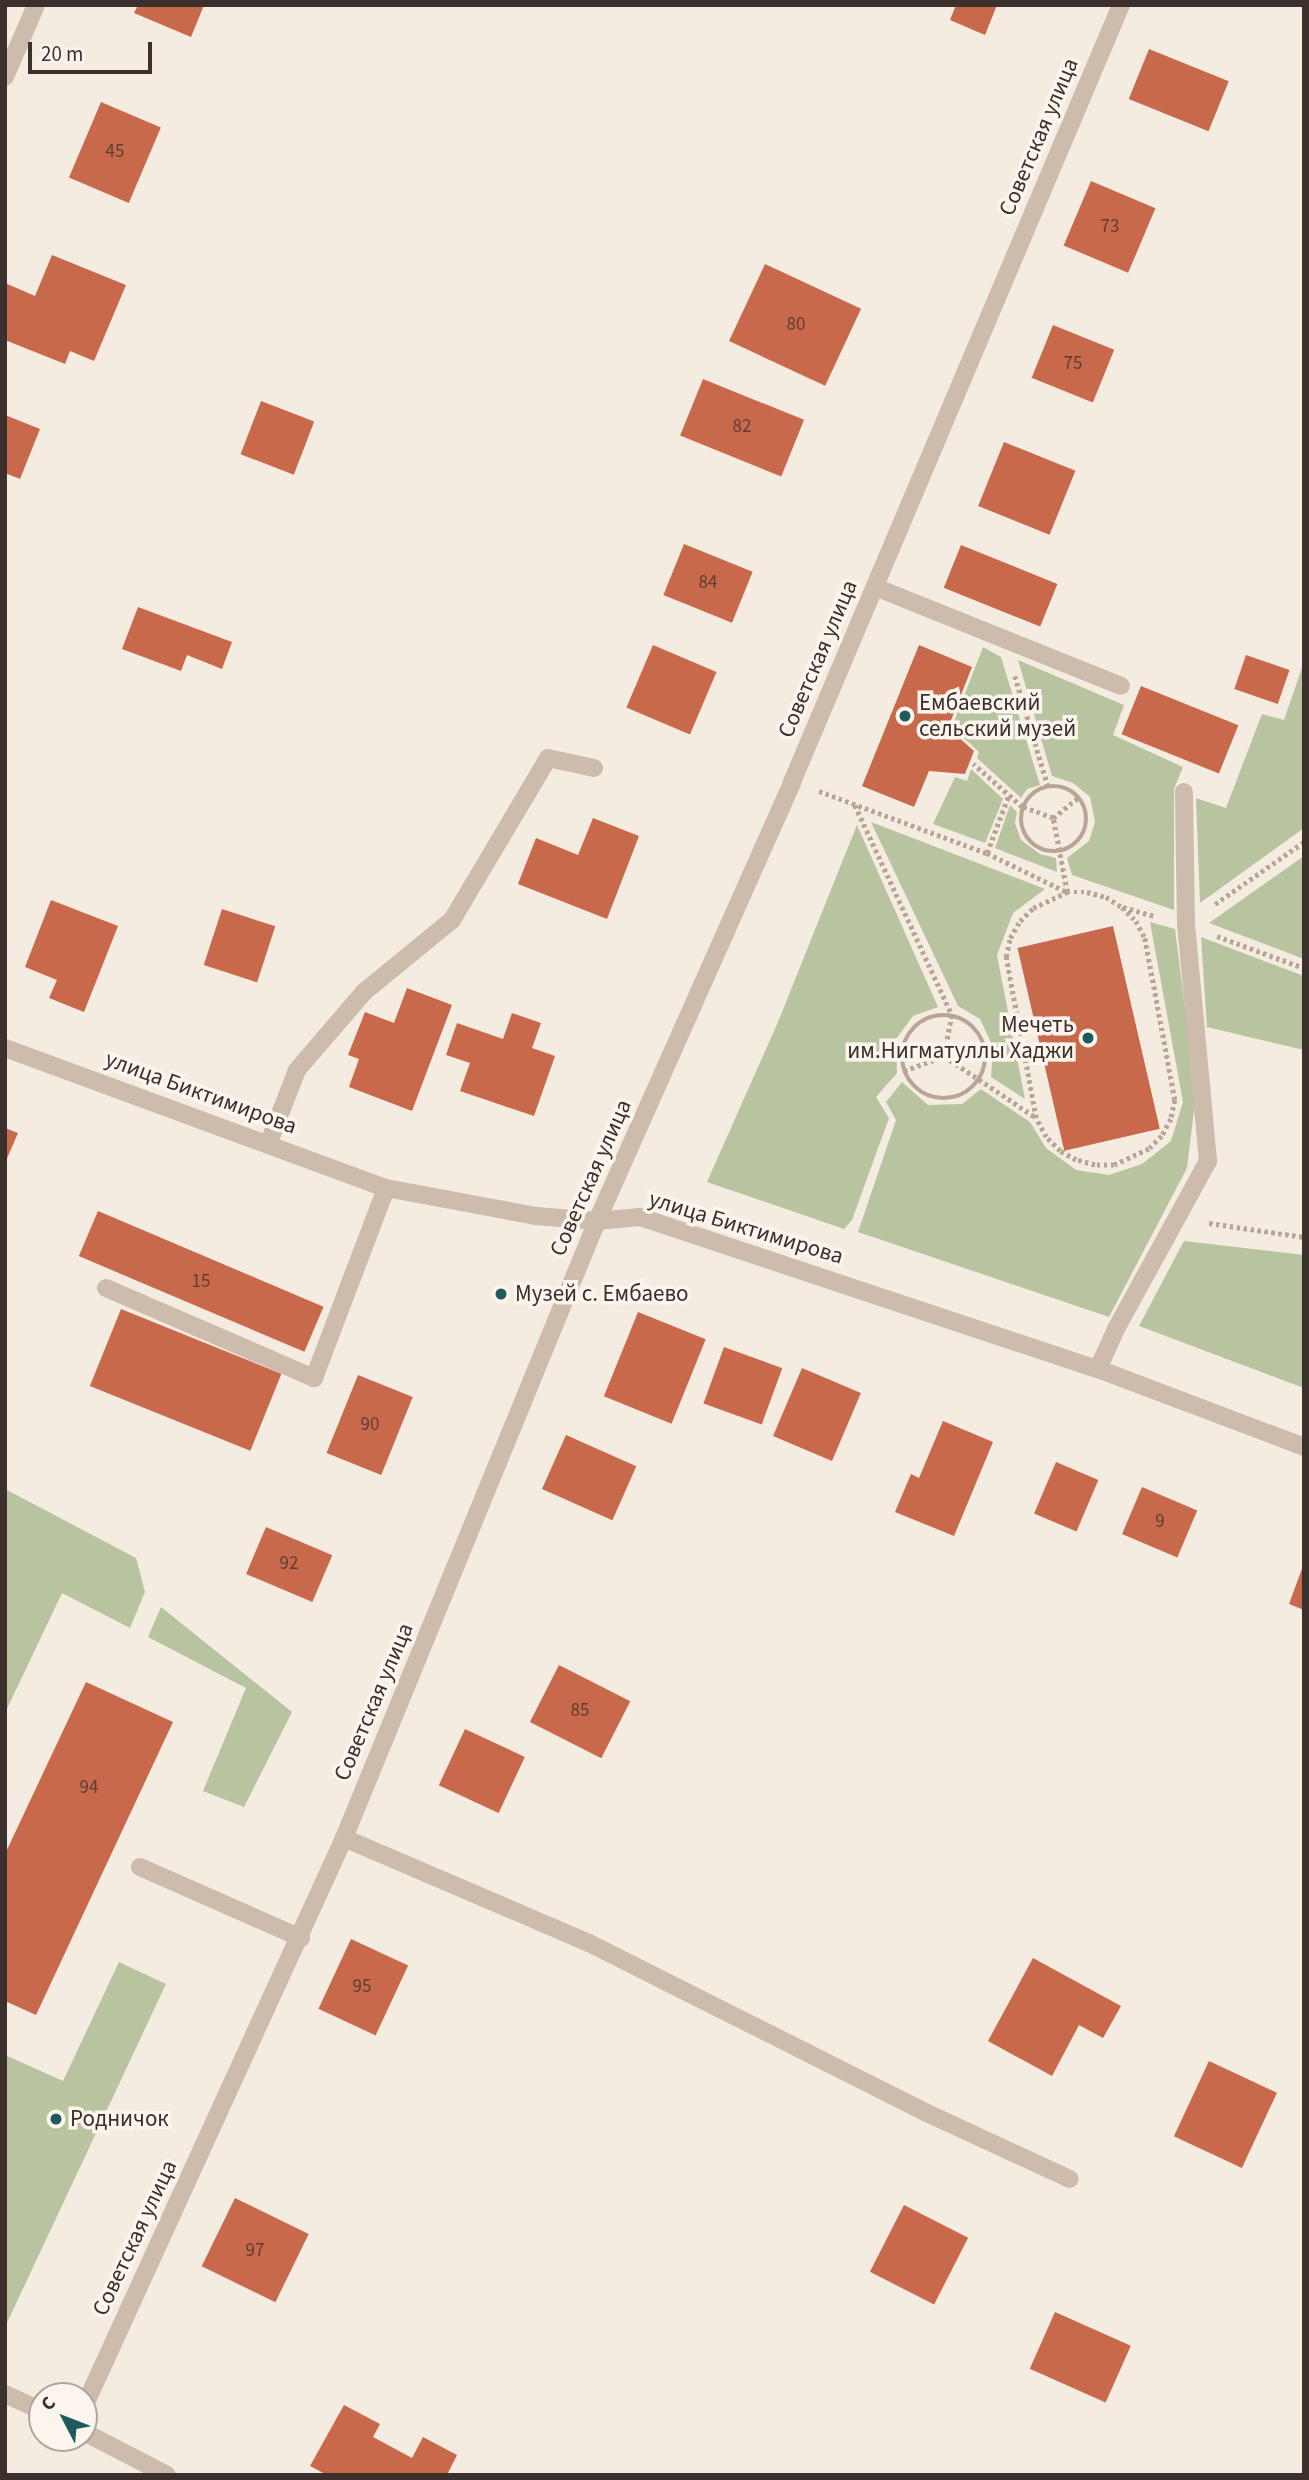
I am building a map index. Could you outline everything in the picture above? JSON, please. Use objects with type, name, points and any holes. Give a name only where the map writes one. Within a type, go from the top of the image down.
[{"type":"street","points":[[5,77],[36,5]]},
{"type":"street","name":"Советская улица","points":[[96,2382],[301,1938],[597,1221],[792,782],[1121,5]]},
{"type":"street","points":[[875,587],[1121,686]]},
{"type":"street","points":[[269,1142],[297,1070],[364,992],[452,920],[548,758],[594,768]]},
{"type":"street","points":[[1098,1369],[1116,1329],[1208,1161],[1186,924],[1184,792]]},
{"type":"street","name":"улица Биктимирова","points":[[5,1048],[269,1142],[386,1188],[536,1216],[597,1221],[640,1217],[1098,1369],[1304,1447]]},
{"type":"street","points":[[106,1288],[314,1378],[386,1188]]},
{"type":"street","points":[[344,1838],[589,1943],[927,2113],[1070,2179]]},
{"type":"street","points":[[140,1867],[301,1938]]},
{"type":"street","points":[[5,2394],[28,2405]]},
{"type":"street","points":[[98,2439],[167,2475]]},
{"type":"path","points":[[1004,639],[1048,786]]},
{"type":"path","points":[[973,764],[1022,807],[1053,818]]},
{"type":"path","points":[[792,782],[987,853],[1067,892]]},
{"type":"path","points":[[1048,786],[1064,787],[1079,797],[1086,816],[1082,836],[1073,847],[1060,852],[1045,851],[1033,845],[1024,835],[1020,821],[1022,807],[1032,793],[1048,786]]},
{"type":"path","points":[[987,853],[1008,797]]},
{"type":"path","points":[[1053,818],[1079,797]]},
{"type":"path","points":[[855,805],[952,1015],[944,1056]]},
{"type":"path","points":[[1053,818],[1067,892]]},
{"type":"path","points":[[1186,924],[1304,842]]},
{"type":"path","points":[[1067,892],[1087,892],[1105,897],[1122,907],[1145,938],[1175,1100],[1171,1119],[1162,1136],[1149,1149],[1114,1165],[1076,1160],[1059,1151],[1046,1137],[1036,1118],[1006,957],[1010,938],[1020,921],[1033,908],[1067,892]]},
{"type":"path","points":[[934,1015],[952,1015],[968,1021],[980,1033],[986,1048],[986,1065],[979,1080],[961,1095],[939,1099],[918,1089],[904,1071],[902,1053],[907,1036],[919,1023],[934,1015]]},
{"type":"path","points":[[904,1071],[944,1056]]},
{"type":"path","points":[[944,1056],[1036,1118]]},
{"type":"path","points":[[1177,1218],[1304,1237]]},
{"type":"green space","points":[[983,647],[1001,657],[1040,785],[1027,789],[1021,798],[977,758],[979,752],[952,727]]},
{"type":"green space","points":[[1018,660],[1124,705],[1113,735],[1183,767],[1174,789],[1174,910],[1072,875],[1067,858],[1089,841],[1095,822],[1090,797],[1073,783],[1052,776]]},
{"type":"green space","points":[[1304,662],[1304,828],[1200,903],[1196,798],[1226,808],[1262,714],[1284,720]]},
{"type":"green space","points":[[971,769],[1003,799],[985,843],[933,824],[955,777],[967,781]]},
{"type":"green space","points":[[1010,805],[1017,812],[1015,823],[1021,840],[1040,854],[1056,858],[1057,872],[995,848]]},
{"type":"green space","points":[[871,822],[1045,889],[1013,913],[997,955],[1025,1099],[991,1077],[993,1047],[980,1019],[958,1006]]},
{"type":"green space","points":[[857,825],[938,1007],[913,1016],[896,1039],[897,1073],[876,1097],[889,1118],[852,1220],[844,1229],[707,1182],[778,1022]]},
{"type":"green space","points":[[1304,856],[1304,959],[1209,923]]},
{"type":"green space","points":[[1150,922],[1175,929],[1196,1094],[1187,1168],[1109,1317],[858,1232],[896,1120],[886,1102],[902,1082],[928,1105],[962,1104],[981,1089],[1030,1122],[1046,1148],[1076,1170],[1109,1175],[1142,1164],[1171,1141],[1183,1102]]},
{"type":"green space","points":[[1201,937],[1304,976],[1304,1050],[1207,1027]]},
{"type":"green space","points":[[1184,1241],[1304,1255],[1304,1388],[1139,1326]]},
{"type":"green space","points":[[5,1489],[136,1558],[145,1592],[130,1628],[62,1593],[5,1713]]},
{"type":"green space","points":[[161,1607],[292,1712],[244,1807],[203,1791],[246,1688],[148,1637]]},
{"type":"green space","points":[[119,1962],[166,1984],[5,2327],[5,2055],[63,2081]]},
{"type":"building","points":[[138,5],[204,5],[191,37],[134,13]]},
{"type":"building","points":[[956,5],[997,5],[985,35],[950,20]]},
{"type":"building","points":[[1149,49],[1229,81],[1209,131],[1129,99]]},
{"type":"building","points":[[101,102],[161,127],[129,203],[69,177]]},
{"type":"building","points":[[1091,181],[1155,208],[1128,273],[1064,245]]},
{"type":"building","points":[[52,255],[126,285],[94,361],[70,351],[65,364],[5,340],[5,283],[35,296]]},
{"type":"building","points":[[765,264],[861,309],[825,386],[729,341]]},
{"type":"building","points":[[1053,325],[1114,350],[1093,403],[1032,378]]},
{"type":"building","points":[[703,379],[804,420],[781,476],[680,436]]},
{"type":"building","points":[[261,401],[314,421],[294,475],[241,454]]},
{"type":"building","points":[[5,415],[40,429],[20,479],[5,473]]},
{"type":"building","points":[[1004,442],[1075,471],[1050,535],[978,506]]},
{"type":"building","points":[[684,544],[753,572],[732,623],[663,595]]},
{"type":"building","points":[[961,545],[1057,584],[1040,627],[944,588]]},
{"type":"building","points":[[138,607],[232,642],[222,669],[187,655],[181,671],[122,649]]},
{"type":"building","points":[[653,645],[717,672],[690,735],[626,708]]},
{"type":"building","points":[[919,645],[972,667],[948,728],[974,751],[965,774],[929,771],[914,807],[862,786]]},
{"type":"building","points":[[1246,655],[1289,670],[1278,704],[1234,689]]},
{"type":"building","points":[[1141,686],[1238,725],[1219,774],[1122,734]]},
{"type":"building","points":[[593,818],[639,836],[607,919],[518,884],[536,838],[578,855]]},
{"type":"building","points":[[51,900],[118,926],[84,1012],[49,998],[57,980],[25,967]]},
{"type":"building","points":[[222,909],[275,926],[257,982],[204,965]]},
{"type":"building","name":"Мечеть им.Нигматуллы Хаджи","points":[[1113,926],[1160,1129],[1064,1151],[1018,948]]},
{"type":"building","points":[[407,988],[452,1005],[412,1111],[349,1087],[359,1059],[348,1055],[365,1012],[394,1023]]},
{"type":"building","points":[[512,1013],[541,1023],[532,1048],[555,1056],[534,1116],[460,1091],[470,1063],[446,1055],[457,1023],[503,1039]]},
{"type":"building","points":[[5,1128],[18,1133],[5,1163]]},
{"type":"building","points":[[98,1211],[324,1307],[304,1352],[79,1256]]},
{"type":"building","points":[[121,1309],[281,1374],[250,1451],[90,1386]]},
{"type":"building","points":[[638,1312],[706,1339],[672,1424],[604,1396]]},
{"type":"building","points":[[724,1347],[782,1368],[762,1425],[703,1403]]},
{"type":"building","points":[[802,1368],[861,1393],[832,1461],[773,1436]]},
{"type":"building","points":[[358,1375],[413,1397],[381,1475],[327,1453]]},
{"type":"building","points":[[943,1421],[993,1442],[954,1536],[895,1512],[911,1474],[919,1478]]},
{"type":"building","points":[[566,1435],[636,1466],[612,1520],[542,1489]]},
{"type":"building","points":[[1056,1462],[1098,1480],[1076,1532],[1034,1514]]},
{"type":"building","points":[[1142,1487],[1197,1510],[1177,1557],[1122,1534]]},
{"type":"building","points":[[266,1527],[332,1555],[312,1602],[246,1574]]},
{"type":"building","points":[[1304,1566],[1304,1610],[1289,1604]]},
{"type":"building","points":[[559,1665],[630,1701],[601,1758],[530,1722]]},
{"type":"building","points":[[86,1682],[173,1722],[36,2015],[5,2001],[5,1854]]},
{"type":"building","points":[[465,1729],[525,1757],[499,1813],[439,1785]]},
{"type":"building","points":[[351,1939],[408,1966],[376,2035],[318,2009]]},
{"type":"building","points":[[1033,1958],[1121,2006],[1103,2038],[1079,2025],[1052,2076],[988,2041]]},
{"type":"building","points":[[1209,2061],[1277,2093],[1242,2168],[1174,2136]]},
{"type":"building","points":[[235,2198],[309,2234],[275,2302],[202,2266]]},
{"type":"building","points":[[904,2205],[968,2238],[934,2305],[870,2272]]},
{"type":"building","points":[[1055,2312],[1131,2346],[1106,2402],[1030,2369]]},
{"type":"building","points":[[344,2405],[380,2424],[373,2437],[412,2458],[423,2437],[457,2455],[447,2475],[327,2475],[310,2466]]},
{"type":"place","name":"Ембаевский сельский музей","points":[[905,716]]},
{"type":"place","name":"Мечеть им.Нигматуллы Хаджи","points":[[1088,1038]]},
{"type":"place","name":"Музей с. Ембаево","points":[[501,1294]]},
{"type":"place","name":"Родничок","points":[[56,2119]]}]
